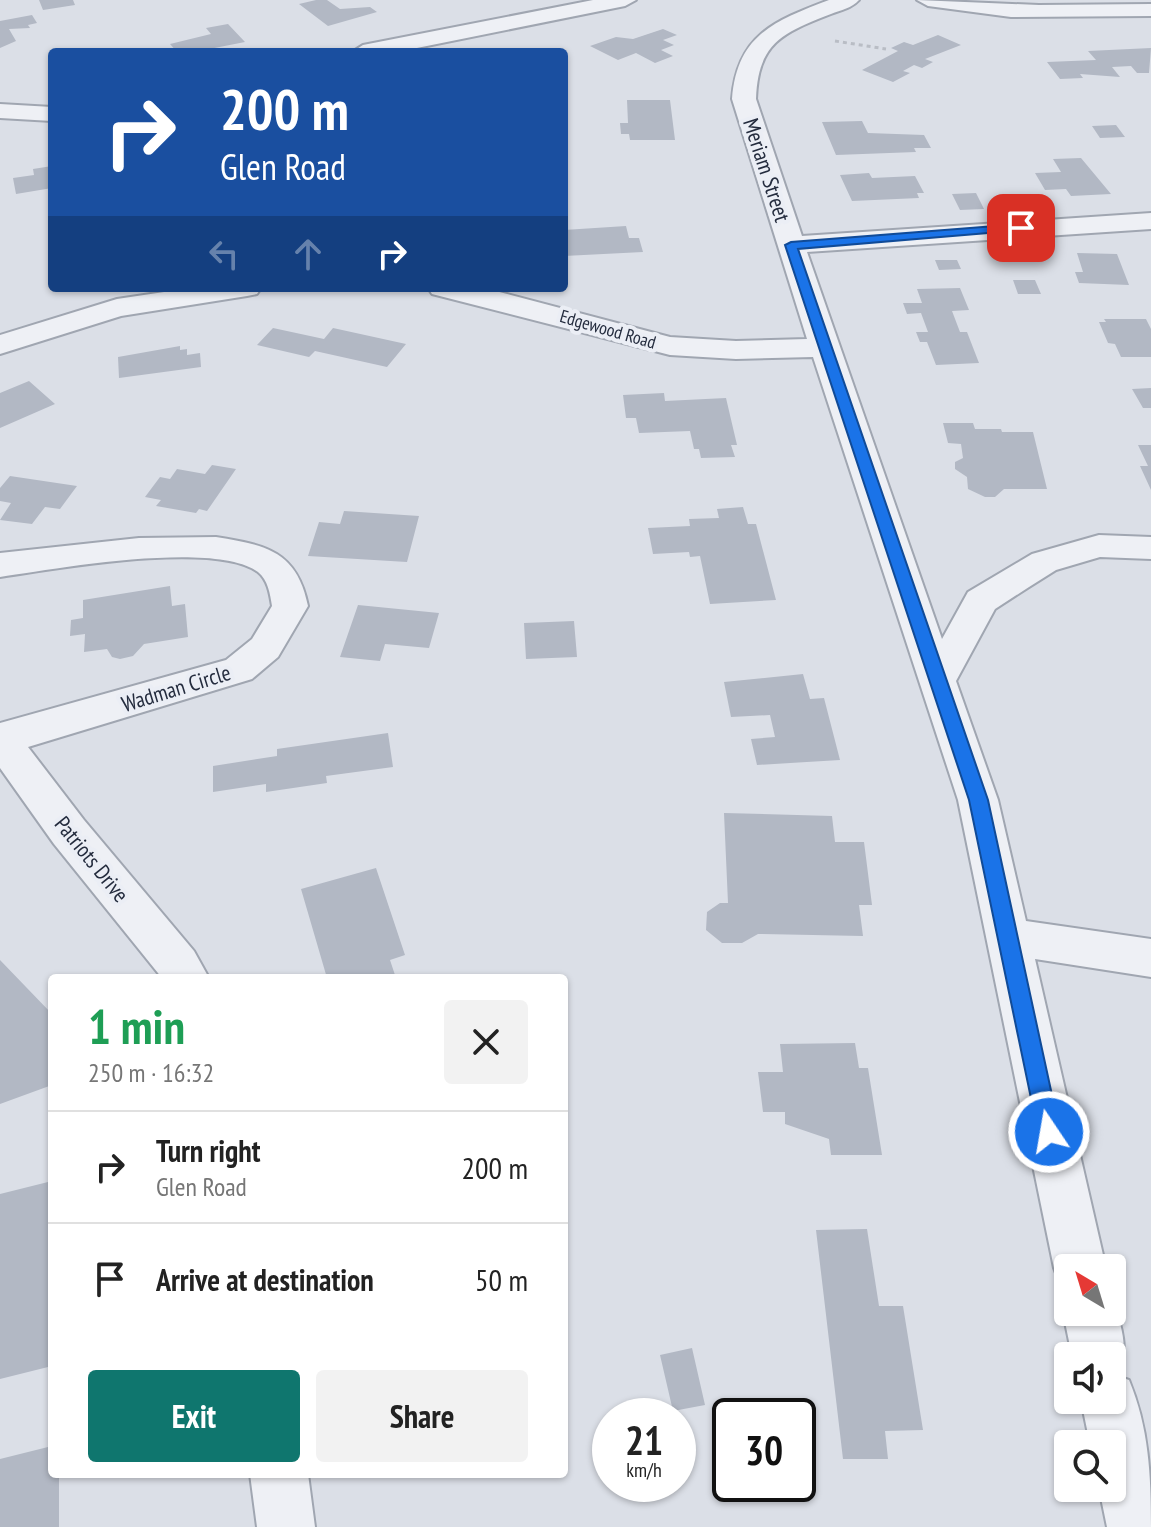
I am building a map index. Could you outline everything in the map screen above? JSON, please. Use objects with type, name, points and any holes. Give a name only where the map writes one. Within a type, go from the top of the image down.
[{"type":"street","points":[[383,48],[625,0]]},
{"type":"street","points":[[928,0],[1031,14],[1151,10]]},
{"type":"street","name":"Meriam Street","points":[[826,12],[769,39],[750,59],[745,74],[744,99],[912,611],[939,678],[978,800],[1077,1254]]},
{"type":"street","points":[[0,111],[48,114]]},
{"type":"street","points":[[791,245],[1151,222]]},
{"type":"street","points":[[0,345],[117,308],[221,292]]},
{"type":"street","name":"Edgewood Road","points":[[460,292],[539,309],[648,342],[720,351],[825,347]]},
{"type":"street","points":[[939,678],[981,601],[1016,579],[1044,562],[1099,546],[1151,548]]},
{"type":"street","name":"Wadman Circle","points":[[0,565],[136,549],[218,547],[268,562],[285,583],[290,606],[265,648],[239,670],[1,739]]},
{"type":"street","name":"Patriots Drive","points":[[1,739],[69,832],[184,974]]},
{"type":"street","points":[[1006,936],[1151,958]]},
{"type":"street","points":[[1112,1414],[1136,1527]]},
{"type":"street","points":[[280,1478],[286,1527]]},
{"type":"path","points":[[826,12],[886,49]]},
{"type":"building","points":[[39,0],[73,0],[75,5],[43,10]]},
{"type":"building","points":[[327,0],[340,9],[370,7],[377,12],[328,26],[299,4]]},
{"type":"building","points":[[32,15],[37,23],[28,25],[30,28],[9,29],[16,41],[0,48],[0,21]]},
{"type":"building","points":[[228,24],[245,42],[214,48],[174,48],[170,44],[211,34],[206,28]]},
{"type":"building","points":[[663,29],[677,35],[663,40],[674,45],[661,50],[673,56],[655,63],[636,53],[618,60],[590,46],[616,37],[633,39]]},
{"type":"building","points":[[938,35],[961,45],[925,59],[933,62],[922,68],[914,65],[903,71],[910,73],[893,82],[862,70],[898,51],[891,48],[904,42],[913,45]]},
{"type":"building","points":[[1151,48],[1149,73],[1137,73],[1131,66],[1112,67],[1120,77],[1080,74],[1083,78],[1060,79],[1047,62],[1096,60],[1088,51]]},
{"type":"building","points":[[627,100],[670,100],[675,140],[630,140],[629,134],[621,134],[620,123],[628,123]]},
{"type":"building","points":[[862,121],[868,133],[924,135],[931,148],[914,148],[916,152],[836,155],[822,122]]},
{"type":"building","points":[[1116,125],[1125,137],[1100,138],[1092,126]]},
{"type":"building","points":[[1081,158],[1111,194],[1071,196],[1066,189],[1045,190],[1035,173],[1061,172],[1053,159]]},
{"type":"building","points":[[48,167],[48,189],[16,194],[13,178],[34,175],[33,169]]},
{"type":"building","points":[[869,173],[872,178],[915,176],[924,193],[917,193],[919,198],[852,201],[840,175]]},
{"type":"building","points":[[976,193],[984,209],[960,210],[952,194]]},
{"type":"building","points":[[626,226],[629,238],[639,238],[643,252],[568,256],[568,230]]},
{"type":"building","points":[[1077,253],[1117,254],[1129,285],[1079,283],[1075,272],[1083,272]]},
{"type":"building","points":[[935,260],[957,260],[961,269],[939,270]]},
{"type":"building","points":[[1013,280],[1035,280],[1041,294],[1018,294]]},
{"type":"building","points":[[960,288],[969,310],[952,311],[960,332],[967,332],[979,363],[936,365],[927,342],[920,342],[916,332],[928,332],[921,313],[907,314],[903,303],[922,303],[917,289]]},
{"type":"building","points":[[1104,319],[1146,319],[1151,329],[1151,357],[1121,357],[1115,344],[1108,343],[1099,322],[1106,322]]},
{"type":"building","points":[[273,328],[324,339],[333,328],[406,344],[387,367],[315,351],[309,357],[257,345]]},
{"type":"building","points":[[180,346],[180,350],[187,349],[187,355],[200,353],[201,367],[119,378],[118,357]]},
{"type":"building","points":[[29,381],[55,404],[0,428],[0,393]]},
{"type":"building","points":[[1151,388],[1151,408],[1143,408],[1132,389]]},
{"type":"building","points":[[664,393],[665,401],[726,398],[737,445],[731,445],[735,457],[701,458],[699,449],[694,449],[690,431],[639,433],[636,418],[626,418],[623,395]]},
{"type":"building","points":[[943,423],[973,423],[975,429],[1001,429],[1002,432],[1033,432],[1047,489],[1004,489],[995,497],[985,497],[968,489],[967,477],[955,469],[955,462],[963,458],[961,444],[948,443]]},
{"type":"building","points":[[1138,445],[1151,445],[1151,490],[1140,466],[1148,466]]},
{"type":"building","points":[[212,465],[236,469],[207,511],[199,509],[196,513],[156,506],[161,500],[145,497],[160,477],[170,479],[177,469],[205,474]]},
{"type":"building","points":[[10,476],[77,486],[60,509],[45,507],[32,524],[0,520],[11,503],[0,501],[0,488]]},
{"type":"building","points":[[743,507],[748,524],[756,524],[776,600],[710,604],[700,556],[690,557],[689,552],[653,554],[648,528],[690,526],[689,519],[719,518],[717,509]]},
{"type":"building","points":[[344,511],[419,516],[407,562],[308,556],[319,522],[340,524]]},
{"type":"building","points":[[170,586],[172,606],[185,604],[188,637],[144,644],[133,656],[120,659],[112,657],[107,649],[84,652],[85,634],[70,636],[71,620],[83,618],[83,600]]},
{"type":"building","points":[[358,605],[439,613],[429,648],[385,644],[380,661],[340,657]]},
{"type":"building","points":[[574,621],[577,657],[526,659],[524,623]]},
{"type":"building","points":[[803,674],[810,699],[824,698],[840,760],[757,765],[751,739],[775,737],[770,715],[731,717],[724,682]]},
{"type":"building","points":[[388,733],[393,767],[326,776],[327,783],[266,792],[266,784],[213,792],[213,766],[277,756],[277,749]]},
{"type":"building","points":[[724,813],[832,816],[835,842],[864,842],[872,905],[859,905],[863,936],[758,934],[742,943],[722,943],[706,930],[707,912],[720,903],[728,903]]},
{"type":"building","points":[[376,868],[405,955],[390,960],[395,974],[326,974],[301,889]]},
{"type":"building","points":[[0,960],[48,1010],[48,1086],[0,1104]]},
{"type":"building","points":[[855,1043],[859,1068],[868,1068],[882,1155],[831,1155],[829,1139],[785,1124],[785,1112],[763,1112],[758,1072],[783,1072],[780,1044]]},
{"type":"building","points":[[48,1182],[48,1367],[0,1379],[0,1194]]},
{"type":"building","points":[[867,1229],[879,1306],[903,1306],[923,1430],[885,1431],[888,1459],[843,1459],[816,1230]]},
{"type":"building","points":[[692,1348],[705,1405],[696,1407],[696,1398],[670,1398],[660,1355]]},
{"type":"building","points":[[48,1447],[48,1478],[59,1478],[59,1527],[0,1527],[0,1459]]},
{"type":"route","points":[[1021,228],[791,245],[978,800],[1049,1132]]}]
